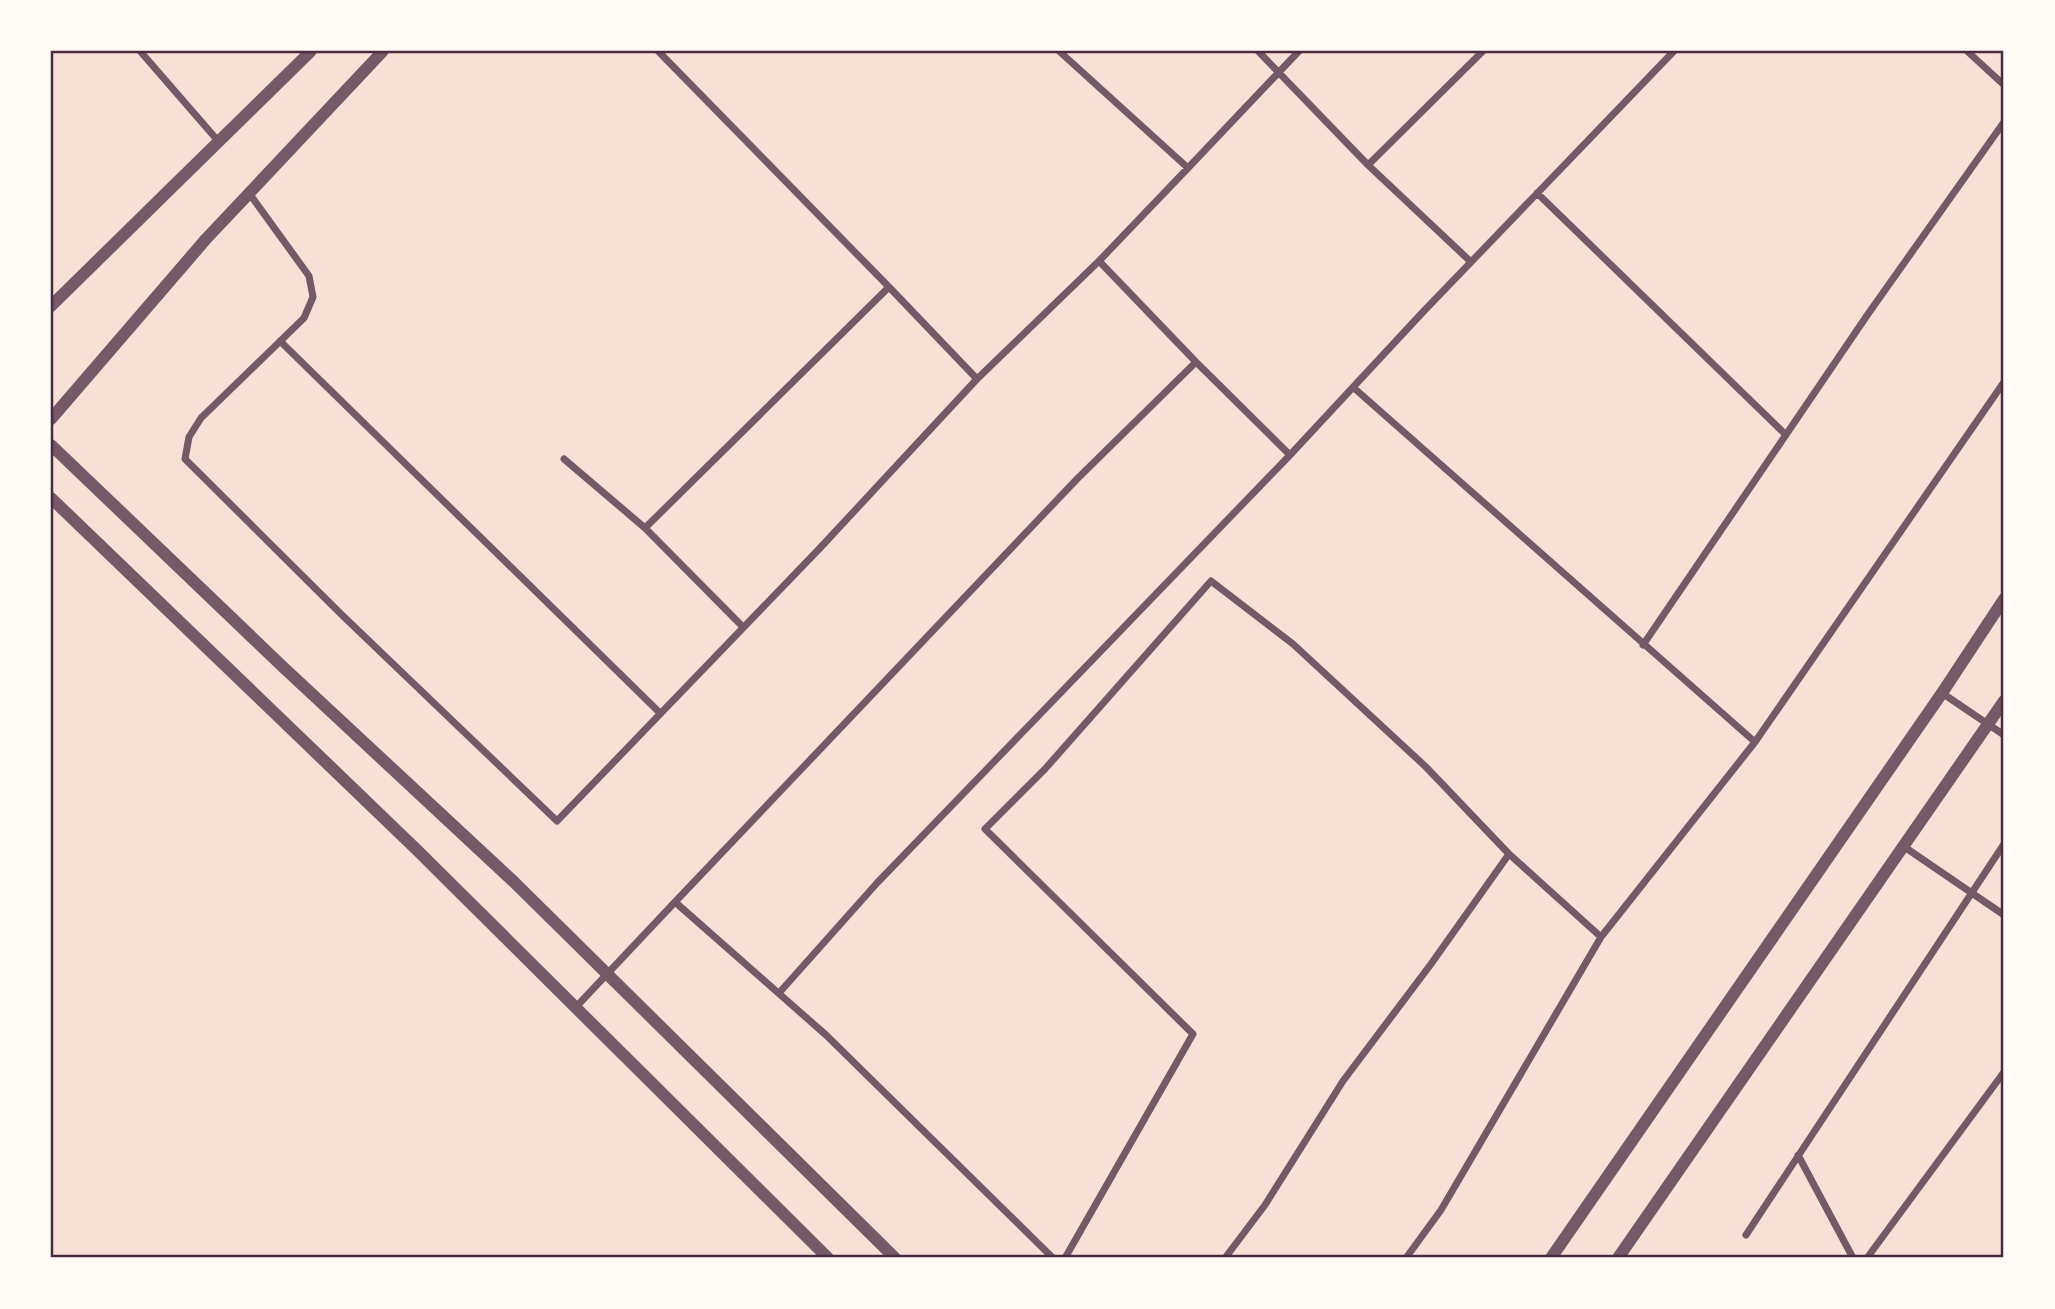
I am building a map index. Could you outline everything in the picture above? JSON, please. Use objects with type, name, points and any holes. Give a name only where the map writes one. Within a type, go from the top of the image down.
[{"type":"street","points":[[140,51],[219,142]]},
{"type":"street","points":[[51,306],[311,51]]},
{"type":"street","points":[[51,419],[206,239],[383,51]]},
{"type":"street","points":[[658,51],[977,379]]},
{"type":"street","points":[[1059,51],[1188,168]]},
{"type":"street","points":[[1258,51],[1368,165],[1471,262]]},
{"type":"street","points":[[249,193],[309,276],[313,297],[304,318],[201,418],[189,437],[185,459],[556,821],[820,548],[977,379],[1099,261],[1299,51]]},
{"type":"street","points":[[1368,165],[1483,51]]},
{"type":"street","points":[[779,993],[877,883],[1290,455],[1674,51]]},
{"type":"street","points":[[1967,51],[2004,85]]},
{"type":"street","points":[[1643,645],[1868,314],[2004,122]]},
{"type":"street","points":[[1537,193],[1786,435]]},
{"type":"street","points":[[1099,261],[1290,455]]},
{"type":"street","points":[[645,528],[889,287]]},
{"type":"street","points":[[280,341],[660,713]]},
{"type":"street","points":[[576,1007],[1077,479],[1196,362]]},
{"type":"street","points":[[1406,1258],[1441,1210],[1601,937],[1755,742],[2004,382]]},
{"type":"street","points":[[1354,388],[1755,742]]},
{"type":"street","points":[[51,445],[293,677],[514,882],[895,1258]]},
{"type":"street","points":[[564,459],[645,528],[742,626]]},
{"type":"street","points":[[51,498],[417,850],[828,1258]]},
{"type":"street","points":[[1065,1258],[1192,1034],[985,829],[1045,769],[1211,581],[1293,644],[1426,767],[1509,854],[1601,937]]},
{"type":"street","points":[[1551,1258],[2004,599]]},
{"type":"street","points":[[1942,692],[2004,736]]},
{"type":"street","points":[[1618,1258],[2004,701]]},
{"type":"street","points":[[1746,1235],[2004,844]]},
{"type":"street","points":[[1903,846],[2004,915]]},
{"type":"street","points":[[1225,1258],[1265,1205],[1343,1081],[1509,854]]},
{"type":"street","points":[[676,902],[826,1035],[1053,1258]]},
{"type":"street","points":[[1867,1258],[2004,1072]]},
{"type":"street","points":[[1798,1156],[1853,1258]]}]
